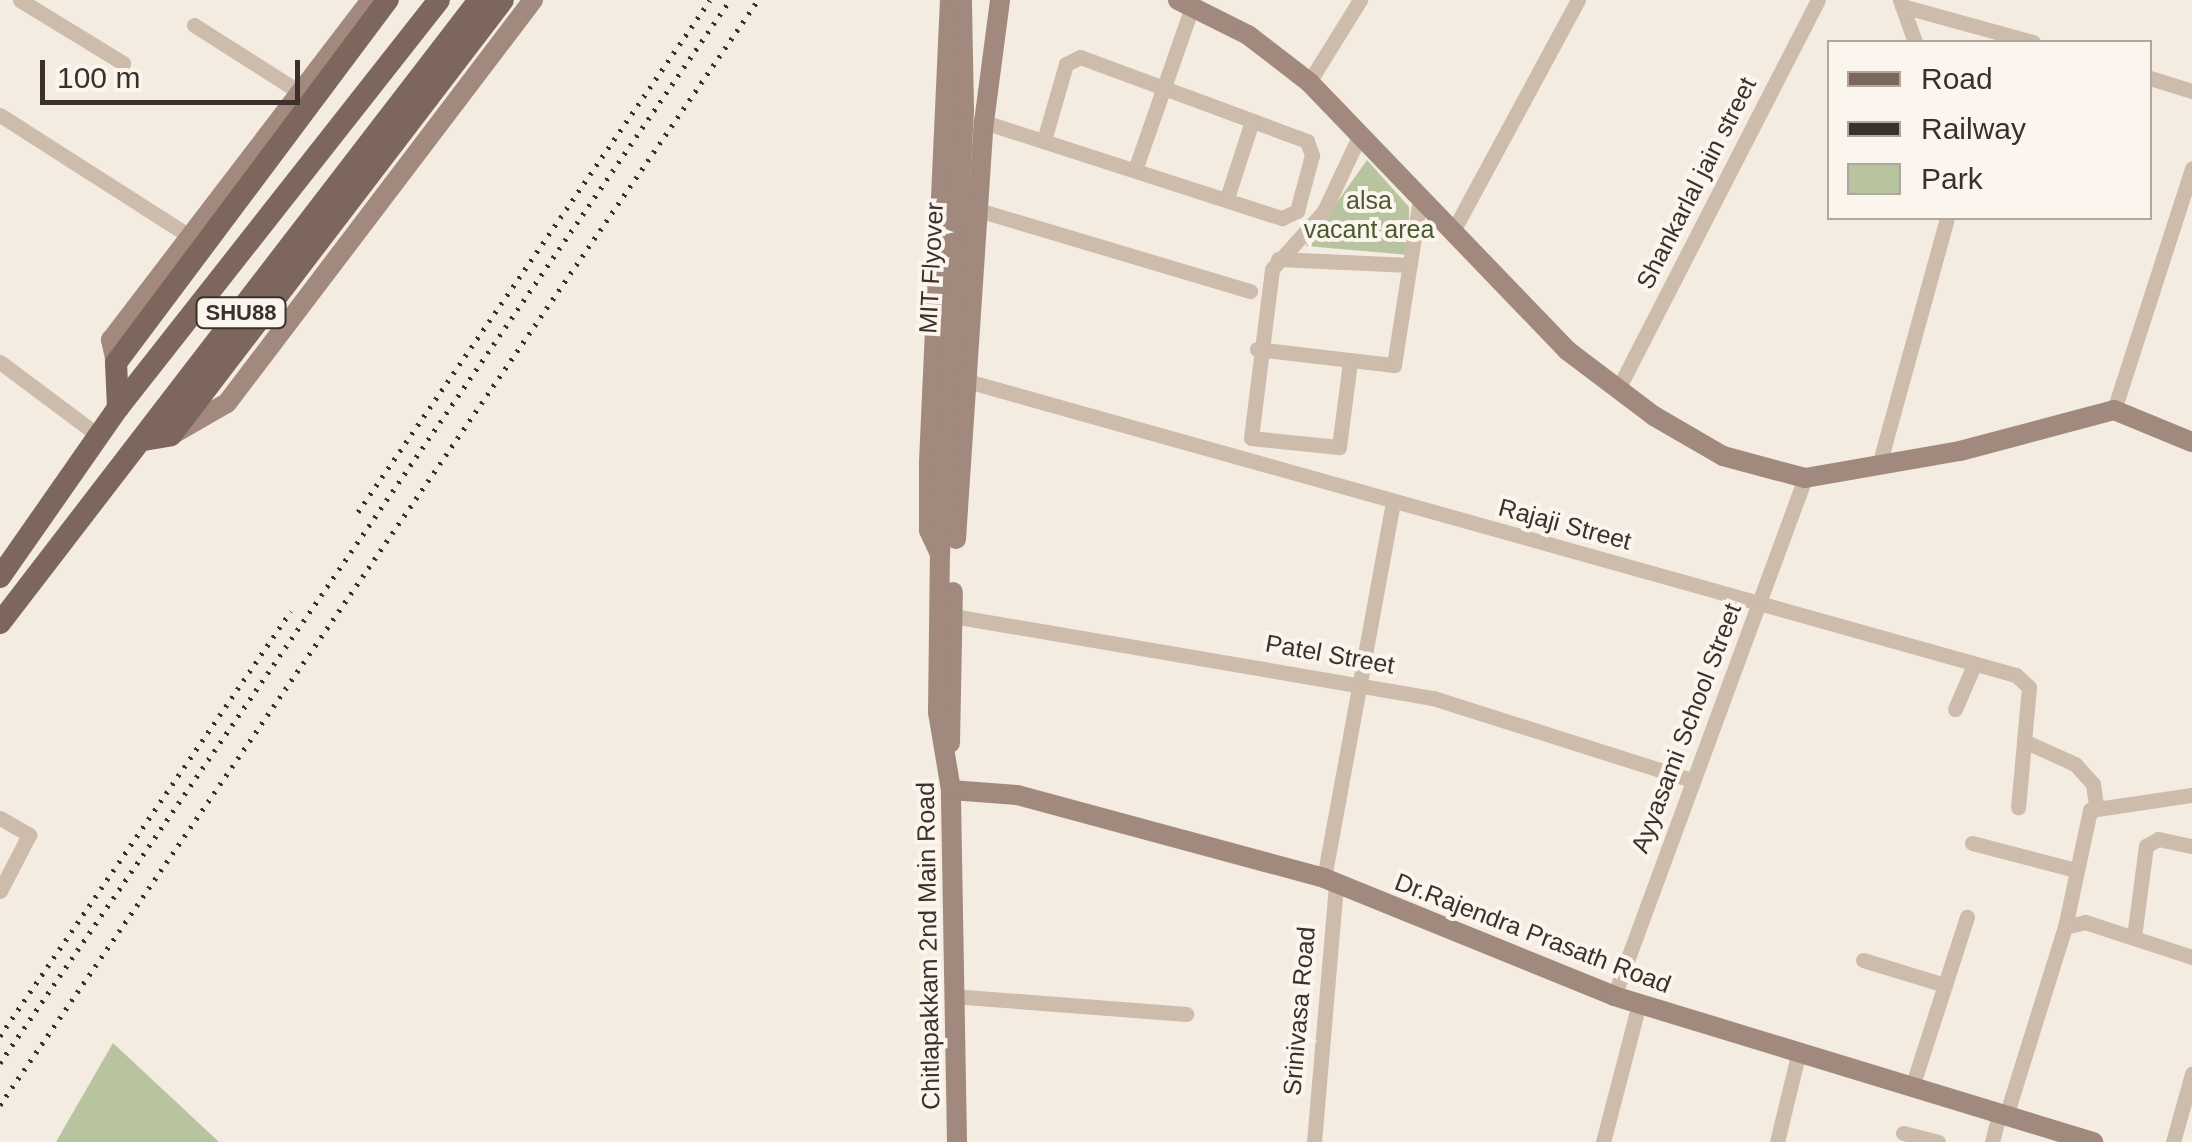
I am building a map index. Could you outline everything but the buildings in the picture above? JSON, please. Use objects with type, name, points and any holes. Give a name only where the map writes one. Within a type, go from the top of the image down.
[{"type":"main road","points":[[118,408],[122,355],[388,0]]},
{"type":"main road","name":"SHU88","points":[[2,572],[118,408],[439,0]]},
{"type":"main road","name":"SHU88","points":[[0,624],[480,0]]},
{"type":"main road","points":[[144,440],[172,435],[504,0]]},
{"type":"street","points":[[20,0],[123,63]]},
{"type":"street","points":[[122,355],[110,340],[371,0]]},
{"type":"street","points":[[172,435],[227,404],[487,72],[533,0]]},
{"type":"street","points":[[948,750],[955,716],[953,616],[946,544],[929,530],[928,462],[950,0]]},
{"type":"street","name":"MIT Flyover","points":[[946,544],[964,109],[962,0]]},
{"type":"street","points":[[948,750],[938,712],[946,544],[968,381],[984,122],[1000,0]]},
{"type":"street","points":[[1310,82],[1360,0]]},
{"type":"street","points":[[1453,231],[1578,0]]},
{"type":"street","name":"Shankarlal jain street","points":[[1618,389],[1818,0]]},
{"type":"street","points":[[1136,166],[1185,3],[1248,35],[1310,82],[1568,351],[1618,389],[1723,456],[1805,478],[1879,465],[2114,410],[2192,442]]},
{"type":"street","points":[[1901,3],[1915,40]]},
{"type":"street","points":[[1901,3],[2027,40]]},
{"type":"street","points":[[194,25],[299,92]]},
{"type":"street","points":[[984,122],[1044,140],[1136,166],[1282,218],[1297,211],[1311,147],[1072,58],[1044,140]]},
{"type":"street","points":[[2152,79],[2192,91]]},
{"type":"street","points":[[0,116],[190,236]]},
{"type":"street","points":[[1227,198],[1252,122]]},
{"type":"street","points":[[1350,362],[1339,446],[1255,441],[1257,349],[1278,259],[1324,212],[1360,135]]},
{"type":"street","points":[[2114,410],[2192,168]]},
{"type":"street","points":[[1257,349],[1394,365],[1420,199]]},
{"type":"street","points":[[978,210],[1250,291]]},
{"type":"street","points":[[1879,465],[1946,220]]},
{"type":"street","points":[[1278,259],[1410,265]]},
{"type":"street","points":[[0,362],[99,436]]},
{"type":"street","name":"Rajaji Street","points":[[968,381],[2025,680],[2018,807]]},
{"type":"street","name":"Ayyasami School Street","points":[[1614,996],[1690,780],[1761,603],[1805,478]]},
{"type":"street","name":"Srinivasa Road","points":[[1314,1142],[1330,881],[1393,503]]},
{"type":"street","name":"Patel Street","points":[[953,616],[1434,698],[1690,780]]},
{"type":"street","points":[[1955,709],[1974,665]]},
{"type":"street","points":[[2024,740],[2075,764],[2093,784],[2096,805]]},
{"type":"street","name":"Chitlapakkam 2nd Main Road","points":[[948,750],[957,1142]]},
{"type":"street","name":"Dr.Rajendra Prasath Road","points":[[950,790],[1017,795],[1330,881],[1614,996],[2093,1142]]},
{"type":"street","points":[[1992,1142],[2065,927],[2087,816],[2096,805],[2192,795]]},
{"type":"street","points":[[0,818],[29,835],[0,891]]},
{"type":"street","points":[[2134,937],[2146,846],[2158,840],[2192,846]]},
{"type":"street","points":[[1972,844],[2076,870]]},
{"type":"street","points":[[1912,1087],[1967,917]]},
{"type":"street","points":[[2065,927],[2084,922],[2192,957]]},
{"type":"street","points":[[1863,960],[1945,986]]},
{"type":"street","points":[[952,996],[1186,1014]]},
{"type":"street","points":[[1603,1142],[1639,1004]]},
{"type":"street","points":[[1778,1142],[1799,1051]]},
{"type":"street","points":[[2173,1142],[2192,1074]]},
{"type":"street","points":[[1902,1133],[1938,1142]]},
{"type":"green space","name":"alsa vacant area","points":[[1367,160],[1409,207],[1409,255],[1306,246]]},
{"type":"green space","points":[[113,1043],[219,1142],[56,1142]]},
{"type":"railway","points":[[358,512],[710,0]]},
{"type":"railway","points":[[0,1063],[730,0]]},
{"type":"railway","points":[[0,1105],[758,0]]},
{"type":"railway","points":[[0,1036],[291,611]]}]
